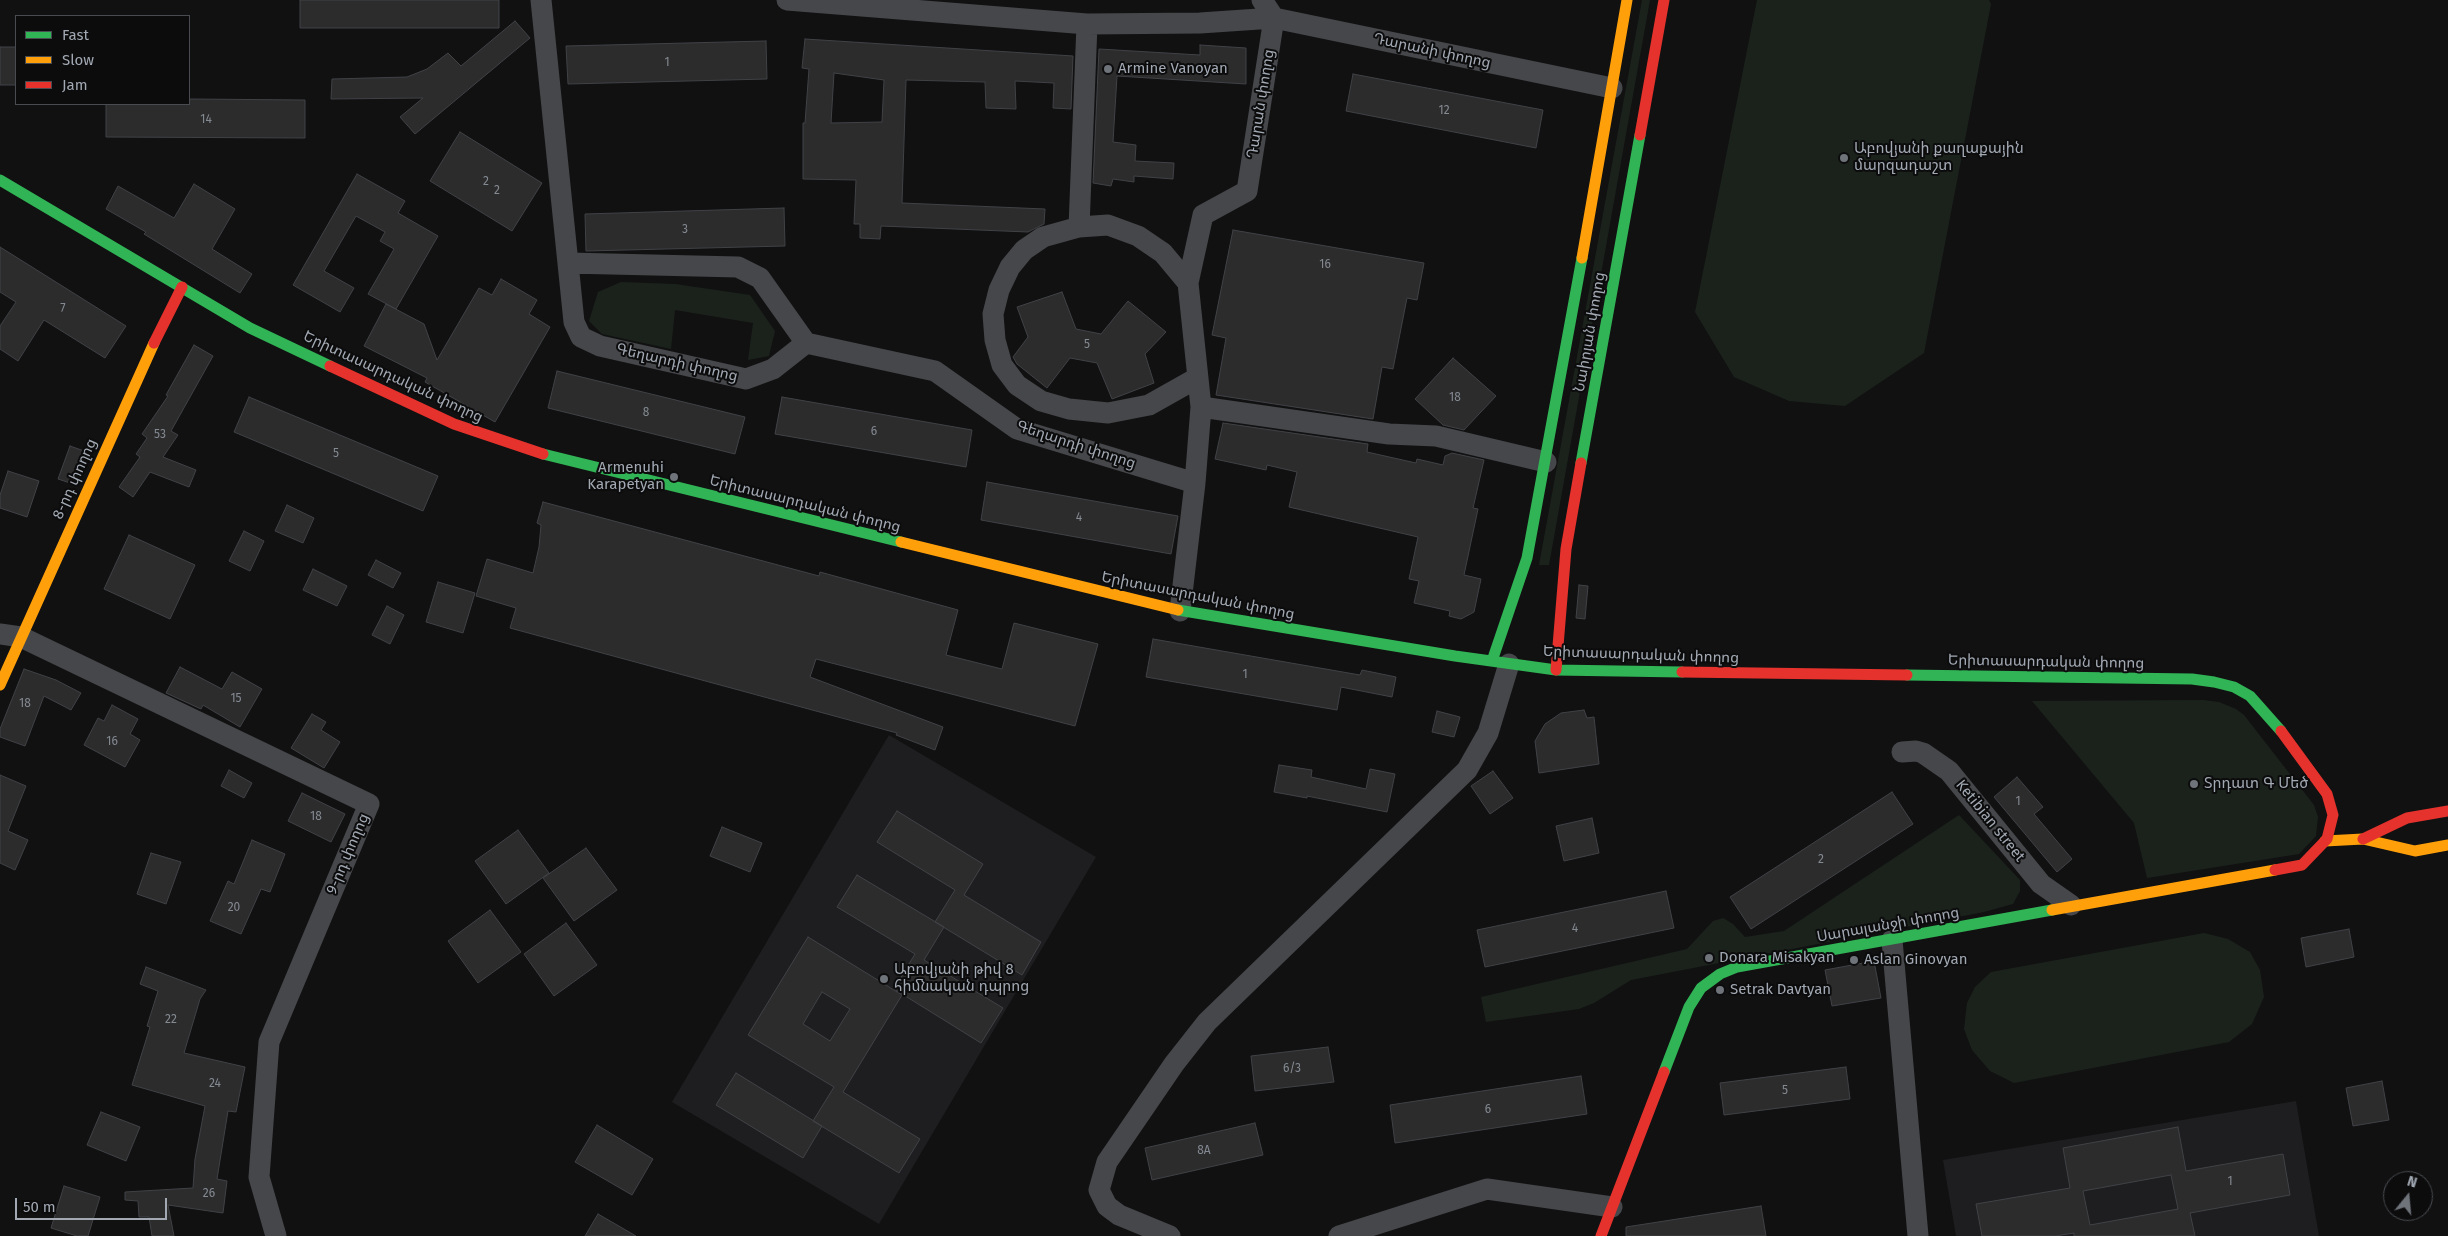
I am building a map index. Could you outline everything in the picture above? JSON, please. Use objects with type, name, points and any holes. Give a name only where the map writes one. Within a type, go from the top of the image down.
[{"type":"street","name":"Գեղարդի փողոց","points":[[541,0],[574,322],[581,336],[600,346],[746,379],[773,369],[806,343],[935,371],[1017,429],[1195,483]]},
{"type":"street","name":"Դարանի փողոց","points":[[787,0],[1087,24],[1200,23],[1274,18],[1612,88]]},
{"type":"street","points":[[1262,0],[1274,18]]},
{"type":"street","name":"Նաիրյան փողոց","points":[[1501,662],[1527,558],[1546,462],[1627,0]]},
{"type":"street","name":"Նաիրյան փողոց","points":[[1556,670],[1566,549],[1664,0]]},
{"type":"street","name":"Դարան փողոց","points":[[1188,283],[1203,215],[1247,191],[1274,18]]},
{"type":"street","points":[[1079,227],[1087,24]]},
{"type":"street","name":"Երիտասարդական փողոց","points":[[0,180],[250,328],[454,424],[526,450],[1180,611],[1556,670],[2192,679],[2214,682],[2234,687],[2250,696],[2278,727],[2327,794],[2333,815],[2332,826]]},
{"type":"street","points":[[1180,611],[1195,483],[1201,407],[1188,283],[1163,253],[1138,236],[1108,225],[1079,227],[1043,237],[1024,250],[1010,267],[999,290],[993,314],[994,340],[1002,365],[1016,385],[1041,401],[1069,409],[1108,413],[1149,405],[1197,378]]},
{"type":"street","points":[[568,263],[738,267],[760,278],[806,343]]},
{"type":"street","name":"8-րդ փողոց","points":[[0,685],[135,382],[182,287]]},
{"type":"street","points":[[1201,407],[1389,434],[1436,436],[1546,462]]},
{"type":"street","name":"9-րդ փողոց","points":[[0,634],[21,637],[369,804],[269,1042],[259,1176],[276,1236]]},
{"type":"street","points":[[1170,1236],[1119,1215],[1107,1206],[1099,1190],[1107,1162],[1169,1071],[1207,1022],[1467,770],[1488,733],[1501,662]]},
{"type":"street","name":"Ketibian street","points":[[1902,752],[1916,751],[1923,753],[1949,772],[2041,884],[2071,905]]},
{"type":"street","points":[[2363,839],[2407,818],[2448,811]]},
{"type":"street","name":"Սարալանջի փողոց","points":[[1601,1236],[1689,1007],[1700,988],[1720,974],[1737,967],[1892,940],[2071,905],[2288,869],[2302,865],[2325,841],[2332,826]]},
{"type":"street","points":[[2325,841],[2363,839],[2415,851],[2448,845]]},
{"type":"street","points":[[1892,940],[1918,1236]]},
{"type":"street","points":[[1339,1236],[1487,1189],[1612,1207]]},
{"type":"shaded area","points":[[1642,0],[1650,0],[1549,565],[1539,565]]},
{"type":"shaded area","name":"Աբովյանի քաղաքային մարզադաշտ","points":[[1757,0],[1989,0],[1991,4],[1924,353],[1845,406],[1789,401],[1734,377],[1695,312]]},
{"type":"shaded area","points":[[621,282],[675,284],[750,295],[775,331],[769,356],[748,360],[753,323],[675,310],[671,349],[602,334],[589,321],[598,292]]},
{"type":"shaded area","points":[[2203,700],[2219,702],[2236,709],[2244,715],[2314,805],[2318,817],[2316,836],[2299,854],[2147,878],[2134,823],[2032,701]]},
{"type":"shaded area","name":"Աբովյանի թիվ 8 հիմնական դպրոց","points":[[889,735],[1096,857],[879,1224],[672,1102]]},
{"type":"shaded area","points":[[1959,815],[2020,880],[2020,891],[2013,904],[1984,912],[1631,980],[1594,1003],[1579,1009],[1486,1022],[1481,997],[1687,949],[1713,921],[1723,918],[1733,924],[1745,937],[1784,931]]},
{"type":"shaded area","points":[[2204,933],[2228,939],[2250,952],[2260,970],[2264,997],[2252,1024],[2229,1042],[2014,1083],[1990,1071],[1972,1050],[1964,1029],[1967,1003],[1975,987],[1991,972]]},
{"type":"shaded area","points":[[2296,1101],[2319,1236],[1956,1236],[1943,1160]]},
{"type":"building","points":[[300,0],[499,0],[499,28],[300,28]]},
{"type":"building","points":[[515,21],[530,38],[415,134],[400,117],[423,98],[331,99],[332,79],[407,77],[427,69],[448,53],[461,66]]},
{"type":"building","points":[[805,39],[1073,56],[1071,109],[1053,108],[1054,83],[1015,81],[1016,109],[986,108],[985,82],[906,80],[902,203],[1045,209],[1044,224],[1028,232],[881,226],[880,239],[860,238],[860,224],[854,224],[856,180],[803,179],[803,123],[805,123],[809,69],[802,68]],"holes":[[[834,73],[884,80],[882,122],[831,123]]]},
{"type":"building","points":[[766,41],[767,79],[568,84],[566,46]]},
{"type":"building","points":[[1200,45],[1246,48],[1246,84],[1117,76],[1113,142],[1136,145],[1135,161],[1174,163],[1173,179],[1134,176],[1134,182],[1113,179],[1111,186],[1093,183],[1099,49],[1200,55]]},
{"type":"building","points":[[0,47],[15,47],[15,85],[0,85]]},
{"type":"building","points":[[1353,74],[1543,110],[1536,148],[1346,111]]},
{"type":"building","points":[[190,99],[305,100],[305,138],[106,137],[106,105],[190,105]]},
{"type":"building","points":[[460,132],[542,183],[512,231],[430,181]]},
{"type":"building","points":[[357,174],[405,201],[398,213],[438,236],[396,309],[368,294],[394,249],[380,241],[385,232],[356,216],[324,271],[354,288],[340,312],[293,285]]},
{"type":"building","points":[[194,184],[235,209],[212,249],[252,274],[240,293],[144,234],[146,232],[106,209],[118,186],[174,218]]},
{"type":"building","points":[[784,208],[785,246],[586,251],[585,214]]},
{"type":"building","points":[[1233,230],[1424,263],[1417,300],[1407,298],[1393,369],[1382,367],[1373,419],[1216,395],[1226,338],[1212,335]]},
{"type":"building","points":[[0,247],[126,326],[105,358],[44,320],[18,361],[0,349],[0,326],[16,302],[0,292]]},
{"type":"building","points":[[501,279],[537,300],[529,314],[550,327],[495,422],[425,382],[427,378],[364,346],[386,304],[424,324],[437,360],[479,288],[492,295]]},
{"type":"building","points":[[1062,292],[1076,329],[1101,334],[1128,301],[1166,332],[1145,354],[1154,383],[1112,399],[1097,363],[1070,358],[1047,388],[1017,364],[1013,357],[1028,337],[1017,307]]},
{"type":"building","points":[[194,345],[213,356],[171,431],[178,435],[163,457],[196,470],[189,487],[150,472],[133,497],[119,487],[140,457],[136,454],[147,438],[142,434],[168,396],[166,395]]},
{"type":"building","points":[[1453,358],[1496,396],[1464,430],[1443,425],[1415,399]]},
{"type":"building","points":[[557,371],[745,417],[735,454],[548,408]]},
{"type":"building","points":[[249,397],[438,476],[423,511],[234,432]]},
{"type":"building","points":[[782,397],[972,430],[966,467],[775,434]]},
{"type":"building","points":[[1223,423],[1368,444],[1367,452],[1416,463],[1417,459],[1443,465],[1445,456],[1452,453],[1484,460],[1473,508],[1478,509],[1464,575],[1481,579],[1474,612],[1461,619],[1449,616],[1450,611],[1414,603],[1419,581],[1409,579],[1418,537],[1289,507],[1297,472],[1267,465],[1266,470],[1215,459]]},
{"type":"building","points":[[70,446],[87,452],[73,484],[58,479]]},
{"type":"building","points":[[8,471],[39,481],[27,517],[0,508],[0,495]]},
{"type":"building","points":[[987,482],[1178,516],[1171,554],[981,520]]},
{"type":"building","points":[[543,502],[819,576],[820,572],[958,610],[946,655],[1002,669],[1014,623],[1098,644],[1075,726],[816,659],[810,677],[943,727],[935,750],[896,735],[897,733],[510,628],[516,608],[476,596],[487,559],[533,573],[539,547],[541,525],[537,523]]},
{"type":"building","points":[[287,505],[314,518],[303,543],[275,531]]},
{"type":"building","points":[[244,531],[264,541],[250,571],[229,561]]},
{"type":"building","points":[[129,535],[195,565],[170,619],[104,589]]},
{"type":"building","points":[[376,560],[401,573],[393,588],[368,575]]},
{"type":"building","points":[[313,569],[347,586],[337,606],[303,590]]},
{"type":"building","points":[[438,582],[475,593],[463,633],[426,622]]},
{"type":"building","points":[[1579,585],[1588,586],[1585,619],[1576,618]]},
{"type":"building","points":[[387,606],[404,615],[390,644],[372,635]]},
{"type":"building","points":[[1153,639],[1360,675],[1362,670],[1396,677],[1392,697],[1341,687],[1337,710],[1146,677]]},
{"type":"building","points":[[180,667],[222,689],[232,672],[262,689],[240,727],[203,705],[201,709],[166,693]]},
{"type":"building","points":[[24,669],[56,680],[81,693],[71,710],[44,696],[25,746],[0,737],[0,729]]},
{"type":"building","points":[[112,705],[138,719],[130,734],[140,740],[125,767],[84,745],[98,718],[104,721]]},
{"type":"building","points":[[1584,710],[1587,718],[1594,717],[1599,764],[1539,773],[1535,741],[1545,724],[1561,713]]},
{"type":"building","points":[[1437,711],[1460,717],[1454,737],[1432,732]]},
{"type":"building","points":[[312,714],[326,722],[321,730],[340,742],[324,768],[291,748]]},
{"type":"building","points":[[1279,765],[1312,770],[1311,777],[1366,789],[1370,769],[1395,774],[1387,812],[1307,796],[1307,798],[1274,792]]},
{"type":"building","points":[[229,770],[252,783],[244,798],[221,786]]},
{"type":"building","points":[[1493,771],[1513,798],[1490,814],[1471,786]]},
{"type":"building","points":[[0,775],[26,786],[8,831],[28,840],[15,870],[0,863]]},
{"type":"building","points":[[2017,777],[2043,807],[2034,814],[2072,859],[2057,872],[1994,797]]},
{"type":"building","points":[[1892,792],[1913,824],[1751,929],[1730,897]]},
{"type":"building","points":[[302,793],[345,814],[331,842],[288,821]]},
{"type":"building","points":[[897,811],[983,864],[964,895],[1041,942],[1022,975],[935,922],[955,890],[877,842]]},
{"type":"building","points":[[1592,818],[1599,853],[1564,861],[1556,826]]},
{"type":"building","points":[[722,827],[762,843],[750,872],[710,856]]},
{"type":"building","points":[[518,830],[549,873],[506,904],[475,861]]},
{"type":"building","points":[[252,840],[285,854],[270,892],[261,889],[241,934],[210,921],[228,881],[234,884]]},
{"type":"building","points":[[586,848],[617,890],[574,921],[543,878]]},
{"type":"building","points":[[151,853],[181,862],[166,904],[137,894]]},
{"type":"building","points":[[857,875],[944,927],[924,960],[1003,1008],[981,1043],[894,989],[915,954],[837,907]]},
{"type":"building","points":[[1666,891],[1674,928],[1485,967],[1477,930]]},
{"type":"building","points":[[490,910],[521,952],[478,983],[448,941]]},
{"type":"building","points":[[566,923],[597,965],[554,996],[524,954]]},
{"type":"building","points":[[2349,929],[2354,957],[2306,967],[2301,938]]},
{"type":"building","points":[[808,937],[902,995],[843,1092],[920,1139],[899,1173],[813,1121],[834,1087],[748,1035]],"holes":[[[822,992],[850,1009],[830,1041],[803,1024]]]},
{"type":"building","points":[[1874,961],[1881,998],[1832,1006],[1825,970]]},
{"type":"building","points":[[146,967],[206,990],[200,999],[184,1053],[245,1067],[236,1112],[228,1111],[217,1179],[227,1181],[223,1213],[168,1205],[174,1236],[152,1236],[149,1217],[139,1217],[138,1201],[125,1200],[125,1192],[193,1188],[195,1159],[205,1106],[132,1085],[150,1027],[147,1026],[158,991],[140,984]]},
{"type":"building","points":[[1328,1047],[1334,1082],[1255,1091],[1251,1056]]},
{"type":"building","points":[[1846,1067],[1850,1099],[1724,1115],[1720,1083]]},
{"type":"building","points":[[736,1073],[822,1126],[803,1158],[716,1105]]},
{"type":"building","points":[[1581,1076],[1587,1114],[1395,1143],[1390,1105]]},
{"type":"building","points":[[2382,1081],[2389,1120],[2353,1126],[2346,1088]]},
{"type":"building","points":[[101,1112],[140,1127],[126,1161],[87,1145]]},
{"type":"building","points":[[1255,1123],[1263,1155],[1152,1180],[1145,1148]]},
{"type":"building","points":[[597,1125],[653,1159],[632,1195],[575,1162]]},
{"type":"building","points":[[2178,1127],[2186,1171],[2283,1154],[2290,1195],[2190,1213],[2195,1236],[2074,1236],[2074,1233],[2055,1236],[1982,1236],[1976,1204],[2070,1188],[2063,1148]],"holes":[[[2171,1175],[2178,1209],[2090,1225],[2083,1191]]]},
{"type":"building","points":[[64,1186],[100,1197],[88,1236],[77,1236],[51,1228]]},
{"type":"building","points":[[1761,1206],[1766,1236],[1626,1236],[1626,1227]]},
{"type":"building","points":[[598,1214],[636,1236],[585,1236]]},
{"type":"traffic: fast","points":[[1581,463],[1640,135]]},
{"type":"traffic: fast","points":[[0,180],[250,328],[330,366]]},
{"type":"traffic: fast","points":[[1492,661],[1527,558],[1582,258]]},
{"type":"traffic: fast","points":[[543,454],[901,542]]},
{"type":"traffic: fast","points":[[1178,610],[1455,656],[1556,670],[1682,672]]},
{"type":"traffic: fast","points":[[1907,675],[2192,679],[2214,682],[2234,687],[2250,696],[2281,731]]},
{"type":"traffic: fast","points":[[1664,1072],[1689,1007],[1701,988],[1720,974],[1737,967],[2052,910]]},
{"type":"traffic: slow","points":[[1582,258],[1627,0]]},
{"type":"traffic: slow","points":[[0,685],[154,343]]},
{"type":"traffic: slow","points":[[901,542],[1178,610]]},
{"type":"traffic: slow","points":[[2325,841],[2363,839],[2415,851],[2448,845]]},
{"type":"traffic: slow","points":[[2052,910],[2275,870]]},
{"type":"traffic: jam","points":[[1640,135],[1664,0]]},
{"type":"traffic: jam","points":[[154,343],[182,287]]},
{"type":"traffic: jam","points":[[330,366],[454,424],[543,454]]},
{"type":"traffic: jam","points":[[1556,670],[1566,549],[1581,463]]},
{"type":"traffic: jam","points":[[1682,672],[1907,675]]},
{"type":"traffic: jam","points":[[2275,870],[2302,865],[2327,839],[2333,815],[2327,794],[2281,731]]},
{"type":"traffic: jam","points":[[2363,839],[2407,818],[2448,811]]},
{"type":"traffic: jam","points":[[1601,1236],[1664,1072]]},
{"type":"place","name":"Armine Vanoyan","points":[[1108,69]]},
{"type":"place","name":"Աբովյանի քաղաքային մարզադաշտ","points":[[1844,158]]},
{"type":"place","name":"Armenuhi Karapetyan","points":[[674,477]]},
{"type":"place","name":"Տրդատ Գ Մեծ","points":[[2194,784]]},
{"type":"place","name":"Donara Misakyan","points":[[1709,958]]},
{"type":"place","name":"Aslan Ginovyan","points":[[1854,960]]},
{"type":"place","name":"Աբովյանի թիվ 8 հիմնական դպրոց","points":[[884,979]]},
{"type":"place","name":"Setrak Davtyan","points":[[1720,990]]}]
